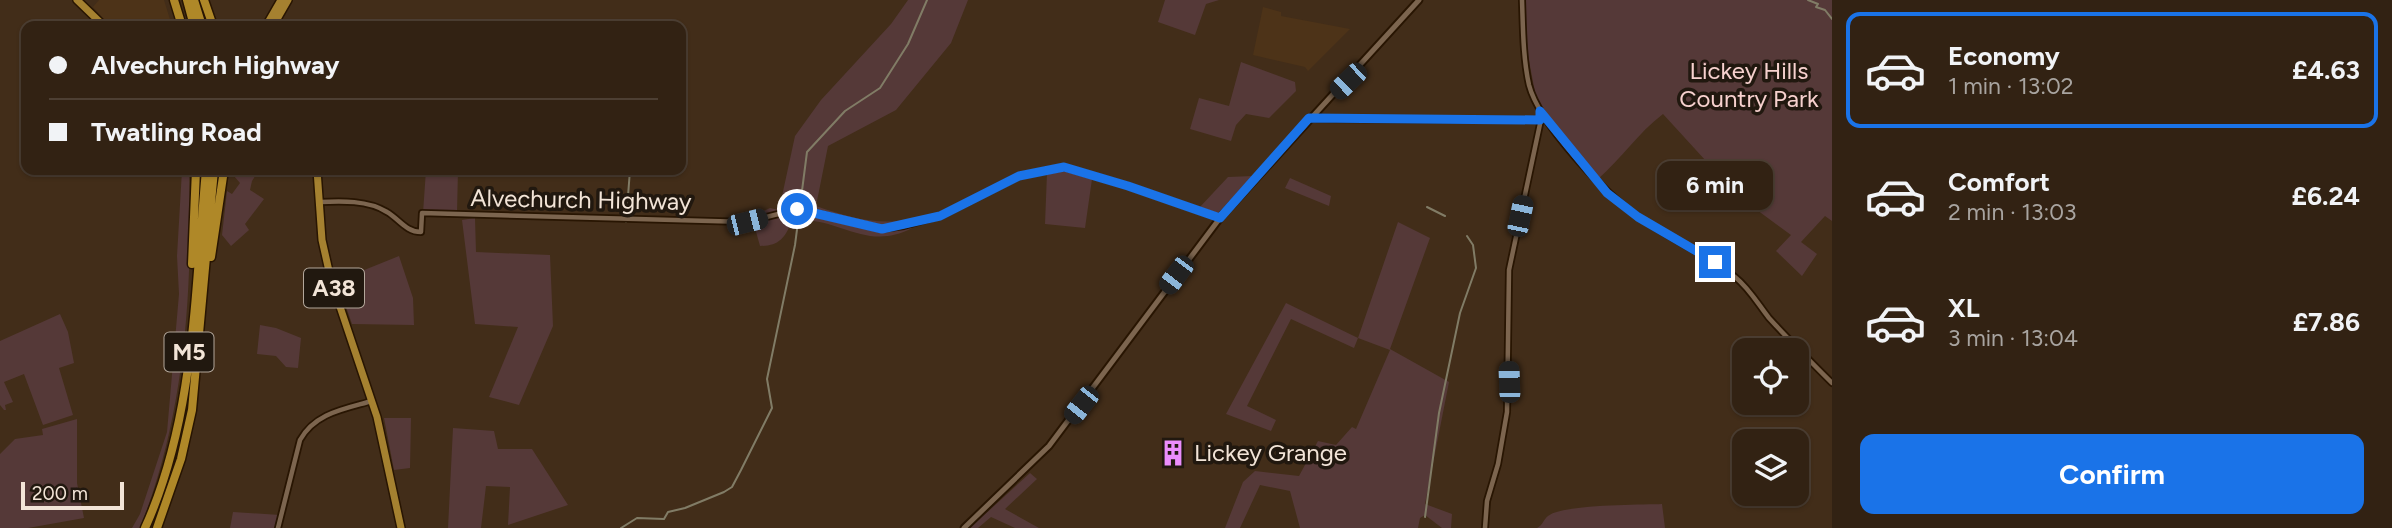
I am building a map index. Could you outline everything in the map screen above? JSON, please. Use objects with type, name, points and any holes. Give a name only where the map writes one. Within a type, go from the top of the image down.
[{"type":"highway","points":[[77,0],[99,21]]},
{"type":"highway","points":[[174,0],[180,21]]},
{"type":"highway","points":[[187,0],[193,21]]},
{"type":"highway","points":[[194,0],[200,21]]},
{"type":"highway","points":[[204,0],[211,21]]},
{"type":"highway","points":[[269,21],[281,0]]},
{"type":"highway","points":[[276,21],[288,0]]},
{"type":"highway","points":[[188,365],[197,175]]},
{"type":"highway","name":"M5","points":[[145,528],[171,457],[188,365],[206,175]]},
{"type":"highway","name":"M5","points":[[157,528],[170,495],[187,435],[196,380],[214,175]]},
{"type":"highway","points":[[199,338],[223,175]]},
{"type":"highway","name":"A38","points":[[317,175],[322,240],[331,280],[372,401],[401,528]]},
{"type":"main road","points":[[964,528],[1049,446],[1220,218],[1309,118],[1348,81],[1419,0]]},
{"type":"street","points":[[1522,0],[1530,85],[1540,111],[1607,193],[1638,217],[1715,262],[1739,280],[1772,320],[1832,383]]},
{"type":"street","points":[[1485,528],[1487,501],[1498,464],[1507,412],[1509,270],[1540,111]]},
{"type":"street","points":[[1309,118],[1540,120]]},
{"type":"street","name":"Alvechurch Highway","points":[[320,202],[365,203],[386,211],[411,231],[421,232],[422,214],[747,222],[797,209],[882,229],[940,216],[1019,176],[1064,167],[1220,218]]},
{"type":"street","points":[[278,528],[300,440],[305,431],[315,419],[372,401]]},
{"type":"shaded area","points":[[99,0],[164,0],[170,21],[106,21],[93,7]]},
{"type":"shaded area","points":[[1263,7],[1281,12],[1281,16],[1350,29],[1308,71],[1305,67],[1253,55]]},
{"type":"green space","points":[[908,0],[968,0],[951,43],[896,110],[828,146],[816,206],[861,219],[908,220],[912,228],[895,235],[880,236],[865,235],[808,220],[792,221],[780,240],[760,246],[755,228],[757,214],[770,208],[779,210],[795,136],[821,100],[891,24]]},
{"type":"green space","points":[[1165,0],[1219,0],[1206,4],[1195,35],[1158,22]]},
{"type":"green space","name":"Lickey Hills Country Park","points":[[1524,0],[1832,0],[1832,221],[1825,216],[1801,242],[1817,254],[1802,276],[1776,251],[1791,235],[1738,196],[1663,114],[1598,179],[1537,103],[1527,50]]},
{"type":"green space","points":[[1241,62],[1295,82],[1296,91],[1269,118],[1246,114],[1236,125],[1231,141],[1190,129],[1199,98],[1229,106]]},
{"type":"green space","points":[[1063,171],[1092,179],[1085,228],[1045,224],[1047,173]]},
{"type":"green space","points":[[182,175],[189,175],[187,306],[176,397],[155,485],[140,528],[132,528],[140,514],[167,432],[179,294],[177,256]]},
{"type":"green space","points":[[256,175],[250,190],[264,199],[245,224],[249,230],[231,246],[222,235],[227,191],[232,194],[240,183],[234,176]]},
{"type":"green space","points":[[426,175],[458,175],[457,213],[423,213]]},
{"type":"green space","points":[[1253,176],[1218,213],[1199,208],[1228,177]]},
{"type":"green space","points":[[1290,178],[1331,196],[1329,206],[1285,188]]},
{"type":"green space","points":[[475,218],[476,252],[550,255],[553,326],[519,405],[489,397],[518,327],[475,324],[462,220]]},
{"type":"green space","points":[[1398,222],[1430,238],[1390,349],[1449,382],[1425,504],[1452,514],[1451,528],[1442,528],[1425,515],[1420,518],[1418,528],[1300,528],[1290,491],[1260,485],[1240,528],[1225,528],[1243,482],[1255,471],[1299,476],[1318,441],[1336,445],[1352,427],[1356,429],[1390,350],[1358,338]]},
{"type":"green space","points":[[399,256],[413,298],[414,325],[352,324],[337,281]]},
{"type":"green space","points":[[1286,303],[1358,338],[1354,348],[1291,319],[1247,406],[1276,420],[1271,431],[1226,414]]},
{"type":"green space","points":[[60,314],[68,332],[74,363],[59,368],[73,415],[43,425],[24,374],[4,382],[13,402],[5,405],[6,410],[0,405],[0,341]]},
{"type":"green space","points":[[260,325],[301,338],[298,368],[286,367],[276,356],[257,354]]},
{"type":"green space","points":[[384,418],[411,418],[410,468],[394,470]]},
{"type":"green space","points":[[77,419],[77,483],[84,518],[28,528],[0,528],[0,454],[15,439],[43,435],[42,429]]},
{"type":"green space","points":[[453,428],[494,431],[498,449],[532,449],[568,505],[508,525],[510,487],[486,486],[481,528],[448,528]]},
{"type":"green space","points":[[1030,473],[1037,479],[1005,509],[1039,528],[1015,528],[991,517],[978,528],[970,528]]},
{"type":"green space","points":[[1662,504],[1665,528],[1537,528],[1548,516],[1569,509]]},
{"type":"green space","points":[[233,512],[280,515],[275,528],[230,528]]},
{"type":"waterway","points":[[621,528],[637,518],[664,519],[668,512],[685,508],[732,487],[772,408],[767,379],[795,245],[807,152],[845,111],[880,88],[908,44],[927,0]]},
{"type":"waterway","points":[[1808,0],[1818,4],[1816,7],[1825,10],[1832,19]]},
{"type":"waterway","points":[[626,222],[630,175]]},
{"type":"waterway","points":[[1427,207],[1445,216]]},
{"type":"waterway","points":[[1425,517],[1439,413],[1460,313],[1476,268],[1473,245],[1467,236]]},
{"type":"place","name":"Lickey Grange","points":[[1173,453]]},
{"type":"route","points":[[797,209],[882,229],[904,226],[940,216],[1019,176],[1064,167],[1220,218],[1309,118],[1540,120],[1540,111],[1607,193],[1655,228],[1715,262]]}]
